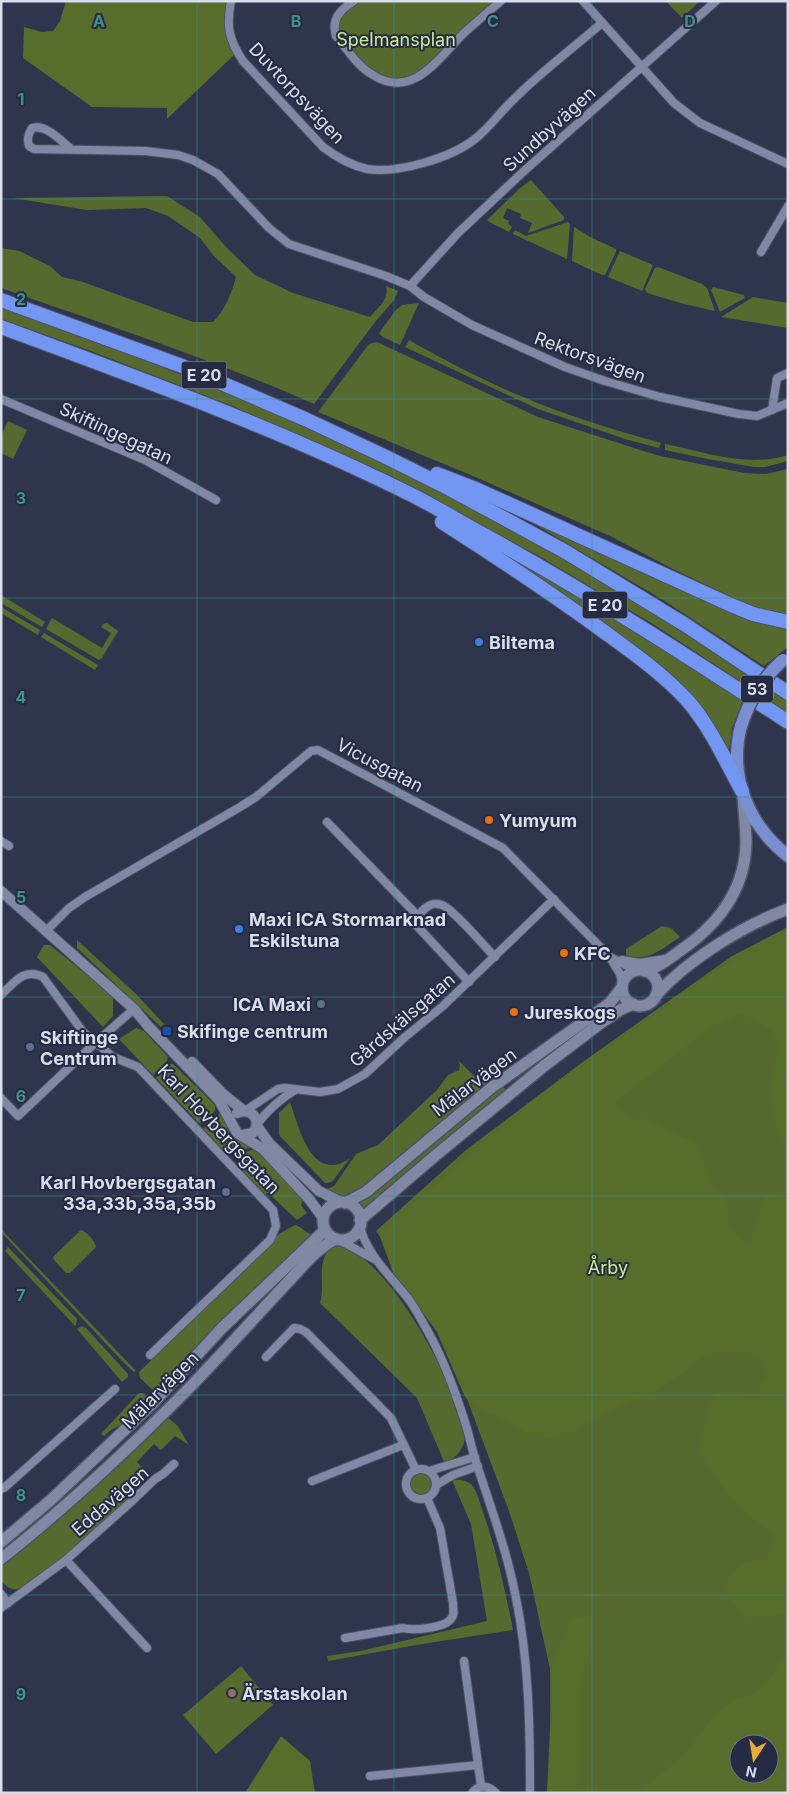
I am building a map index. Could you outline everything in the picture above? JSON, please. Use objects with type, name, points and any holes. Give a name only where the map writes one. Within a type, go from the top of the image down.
[{"type":"highway","name":"E 20","points":[[1,300],[182,366],[305,419],[386,457],[510,521],[596,570],[684,624],[788,693]]},
{"type":"highway","name":"E 20","points":[[1,328],[205,404],[306,447],[416,498],[615,610],[788,722]]},
{"type":"highway","name":"E 20","points":[[386,457],[476,489],[740,608],[773,620],[788,622]]},
{"type":"highway","name":"E 20","points":[[416,498],[430,514],[506,562],[638,657],[663,678],[687,700],[704,723],[742,794]]},
{"type":"main road","name":"53","points":[[786,658],[770,672],[758,688],[746,711],[738,736],[737,763],[742,794],[754,820],[774,846],[788,856]]},
{"type":"main road","points":[[742,794],[745,854],[743,872],[732,899],[716,921],[696,939],[657,966],[629,974],[622,986],[626,999],[639,1006],[648,1004],[674,978],[703,955],[773,914],[788,909]]},
{"type":"main road","points":[[640,971],[652,975],[656,980],[656,995]]},
{"type":"main road","name":"Mälarvägen","points":[[343,1202],[366,1192],[491,1088],[610,1003],[622,986]]},
{"type":"main road","name":"Mälarvägen","points":[[360,1223],[436,1155],[544,1066],[604,1020],[633,1004]]},
{"type":"main road","points":[[343,1202],[354,1207],[359,1213],[360,1223],[356,1232],[350,1238],[338,1239],[331,1236],[325,1230],[323,1218],[328,1208],[343,1202]]},
{"type":"main road","name":"Mälarvägen","points":[[1,1542],[51,1500],[153,1403],[222,1329],[325,1230]]},
{"type":"main road","name":"Mälarvägen","points":[[1,1559],[69,1502],[140,1436],[325,1245],[338,1239]]},
{"type":"street","name":"Duvtorpsvägen","points":[[231,1],[228,25],[230,37],[235,49],[244,61],[323,146],[336,156],[368,169],[400,168],[441,157],[462,148],[476,138],[515,97],[602,23]]},
{"type":"street","points":[[354,1],[338,14],[334,24],[336,36],[371,74],[382,80],[395,83],[407,82],[427,72],[500,1]]},
{"type":"street","points":[[583,1],[674,103],[687,115],[700,123],[788,164]]},
{"type":"street","name":"Sundbyvägen","points":[[410,286],[458,233],[524,171],[716,1]]},
{"type":"street","name":"Rektorsvägen","points":[[70,148],[44,128],[38,126],[32,128],[27,141],[29,146],[34,149],[70,148],[166,153],[193,160],[218,174],[262,222],[289,244],[386,276],[410,286],[424,297],[472,325],[565,367],[605,381],[660,397],[739,414],[757,416],[788,403]]},
{"type":"street","points":[[761,252],[788,206]]},
{"type":"street","points":[[772,410],[777,378],[780,375],[788,374]]},
{"type":"street","name":"Skiftingegatan","points":[[1,399],[145,460],[216,500]]},
{"type":"street","name":"Vicusgatan","points":[[47,930],[65,911],[84,897],[240,808],[315,750],[328,754],[503,848],[610,957],[620,974],[622,986]]},
{"type":"street","name":"Gårdskälsgatan","points":[[328,822],[418,916],[417,926],[469,982]]},
{"type":"street","points":[[1,841],[9,846]]},
{"type":"street","name":"Karl Hovbergsgatan","points":[[1,891],[134,1009],[219,1100],[233,1125]]},
{"type":"street","name":"Gårdskälsgatan","points":[[245,1111],[278,1089],[320,1092],[338,1089],[365,1074],[469,982],[554,899]]},
{"type":"street","points":[[418,916],[423,909],[431,904],[442,905],[448,908],[495,957]]},
{"type":"street","points":[[610,957],[640,963],[669,958]]},
{"type":"street","name":"Vicusgatan","points":[[610,957],[640,971]]},
{"type":"street","points":[[1,995],[28,973],[43,977],[83,1032],[95,1043]]},
{"type":"street","points":[[1,1098],[18,1116],[134,1009]]},
{"type":"street","name":"Karl Hovbergsgatan","points":[[134,1009],[152,1021],[223,1094],[245,1111]]},
{"type":"street","name":"Karl Hovbergsgatan","points":[[95,1043],[119,1060],[138,1067],[262,1197],[273,1210],[276,1218],[276,1226],[270,1240],[150,1355]]},
{"type":"street","points":[[257,1125],[253,1114],[245,1111],[236,1115],[233,1120],[233,1125],[237,1132],[242,1135],[253,1133],[265,1113],[282,1097],[295,1090]]},
{"type":"street","name":"Karl Hovbergsgatan","points":[[257,1125],[269,1143],[319,1191],[343,1202]]},
{"type":"street","name":"Karl Hovbergsgatan","points":[[242,1135],[263,1149],[309,1199],[323,1218]]},
{"type":"street","points":[[360,1223],[362,1236],[374,1259],[410,1302],[432,1340],[466,1423],[502,1539],[520,1617],[530,1704],[530,1793]]},
{"type":"street","points":[[338,1239],[374,1259]]},
{"type":"street","points":[[266,1357],[294,1328],[306,1332],[391,1418],[416,1470]]},
{"type":"street","points":[[1,1489],[115,1389]]},
{"type":"street","points":[[312,1481],[403,1445]]},
{"type":"street","points":[[430,1471],[435,1477],[434,1493],[427,1498],[416,1498],[408,1490],[407,1479],[416,1470],[430,1471],[475,1457]]},
{"type":"street","name":"Eddavägen","points":[[1,1594],[5,1606],[66,1560],[174,1464]]},
{"type":"street","points":[[436,1485],[453,1475],[478,1466]]},
{"type":"street","points":[[345,1638],[404,1628],[411,1630],[438,1626],[452,1619],[454,1613],[440,1528],[427,1498]]},
{"type":"street","name":"Eddavägen","points":[[66,1560],[147,1648]]},
{"type":"street","points":[[464,1661],[482,1786]]},
{"type":"street","points":[[370,1776],[478,1765]]},
{"type":"street","points":[[472,1793],[482,1786],[488,1786],[498,1792]]},
{"type":"green space","points":[[66,1],[226,1],[227,34],[234,55],[167,119],[167,108],[92,107],[23,58],[24,27],[42,32],[53,31],[60,21]]},
{"type":"green space","name":"Spelmansplan","points":[[361,1],[494,1],[468,24],[426,68],[409,76],[395,78],[386,77],[372,69],[356,54],[342,36],[339,29],[340,19],[348,10]]},
{"type":"green space","points":[[666,1],[700,1],[682,18]]},
{"type":"green space","points":[[531,180],[564,217],[564,220],[528,233],[532,223],[520,218],[521,214],[507,208],[503,218],[509,221],[508,223],[512,227],[509,232],[487,220],[519,189]]},
{"type":"green space","points":[[167,196],[200,217],[226,247],[255,275],[293,293],[370,317],[385,299],[386,286],[398,291],[394,300],[375,322],[314,404],[198,357],[1,288],[1,248],[19,251],[50,266],[62,277],[83,282],[193,322],[213,322],[227,301],[236,277],[213,255],[200,238],[168,216],[146,208],[87,210],[13,198]]},
{"type":"green space","points":[[568,222],[570,224],[567,259],[513,234],[515,230],[526,236]]},
{"type":"green space","points":[[574,227],[616,249],[605,275],[572,261]]},
{"type":"green space","points":[[620,251],[653,265],[642,291],[608,277]]},
{"type":"green space","points":[[658,267],[702,284],[707,288],[715,311],[647,293],[645,289],[655,268]]},
{"type":"green space","points":[[713,287],[744,295],[745,298],[720,312],[711,290]]},
{"type":"green space","points":[[753,297],[788,303],[788,328],[721,317]]},
{"type":"green space","points":[[419,303],[400,345],[379,333],[402,305]]},
{"type":"green space","points":[[1,307],[115,349],[228,394],[340,443],[450,496],[567,561],[755,679],[749,687],[656,626],[539,556],[421,494],[310,440],[230,405],[91,351],[1,319]]},
{"type":"green space","points":[[409,340],[508,391],[609,428],[661,443],[659,448],[625,439],[538,409],[405,347]]},
{"type":"green space","points":[[377,342],[538,417],[637,449],[660,456],[744,473],[766,474],[788,469],[788,618],[759,610],[675,570],[610,536],[473,476],[318,412],[369,344]]},
{"type":"green space","points":[[8,421],[27,430],[13,459],[1,453],[1,436]]},
{"type":"green space","points":[[665,444],[742,459],[773,459],[788,455],[788,461],[765,467],[754,467],[665,450]]},
{"type":"green space","points":[[507,508],[760,623],[788,628],[788,647],[764,666],[663,600]]},
{"type":"green space","points":[[515,560],[594,606],[743,700],[732,728],[729,751],[712,724],[683,686],[658,664],[589,612]]},
{"type":"green space","points":[[1,595],[45,622],[42,627],[1,603]]},
{"type":"green space","points":[[1,607],[40,630],[38,635],[1,613]]},
{"type":"green space","points":[[52,618],[102,648],[111,633],[101,627],[103,624],[107,623],[118,631],[99,660],[46,629]]},
{"type":"green space","points":[[44,633],[98,665],[95,670],[41,637]]},
{"type":"green space","points":[[768,686],[788,699],[788,713],[762,695]]},
{"type":"green space","points":[[662,926],[671,928],[680,937],[647,956],[633,957],[626,955],[626,949]]},
{"type":"green space","name":"Årby","points":[[788,927],[788,1793],[551,1793],[550,1669],[529,1573],[509,1511],[449,1351],[418,1293],[376,1231],[466,1150],[580,1064],[732,956]]},
{"type":"green space","points":[[788,930],[788,1152],[779,1134],[772,1107],[772,1080],[779,1047],[773,1031],[742,1013],[707,1030],[614,1103],[629,1117],[645,1119],[697,1144],[712,1185],[727,1197],[729,1227],[748,1245],[767,1195],[788,1192],[788,1611],[780,1615],[752,1619],[737,1609],[726,1594],[728,1578],[745,1562],[767,1557],[775,1536],[741,1509],[713,1475],[699,1451],[708,1407],[715,1393],[733,1390],[756,1395],[767,1376],[762,1358],[724,1351],[701,1358],[682,1374],[660,1388],[592,1420],[569,1434],[551,1438],[525,1432],[481,1410],[465,1397],[437,1332],[393,1272],[379,1234],[528,1104],[720,968],[764,940]]},
{"type":"green space","points":[[77,940],[135,993],[165,1025],[162,1028],[77,948]]},
{"type":"green space","points":[[44,945],[50,945],[97,983],[113,999],[113,1016],[103,1027],[37,957]]},
{"type":"green space","points":[[136,1028],[144,1031],[168,1057],[167,1061],[153,1075],[119,1039]]},
{"type":"green space","points":[[501,1058],[502,1065],[497,1077],[463,1107],[447,1116],[370,1183],[353,1193],[343,1195],[324,1190],[334,1186],[356,1154],[378,1145],[437,1090],[448,1075],[459,1070],[458,1060],[475,1077]]},
{"type":"green space","points":[[170,1064],[173,1064],[215,1105],[215,1111],[200,1124],[156,1078]]},
{"type":"green space","points":[[502,1084],[506,1091],[365,1211],[358,1202],[383,1186],[434,1140]]},
{"type":"green space","points":[[290,1102],[303,1138],[309,1150],[317,1159],[326,1164],[337,1164],[350,1158],[332,1182],[325,1183],[279,1135],[279,1113]]},
{"type":"green space","points":[[222,1111],[230,1134],[237,1140],[252,1147],[228,1155],[203,1129]]},
{"type":"green space","points":[[255,1149],[304,1199],[301,1205],[307,1213],[297,1220],[268,1193],[265,1194],[240,1168],[246,1152]]},
{"type":"green space","points":[[295,1225],[311,1235],[284,1264],[278,1266],[237,1306],[156,1393],[140,1378],[139,1372],[270,1246],[279,1234]]},
{"type":"green space","points":[[1,1229],[136,1371],[134,1372],[124,1363],[1,1232]]},
{"type":"green space","points":[[81,1230],[90,1237],[96,1247],[70,1273],[66,1273],[53,1257]]},
{"type":"green space","points":[[334,1245],[350,1250],[366,1261],[383,1277],[413,1318],[436,1358],[465,1435],[465,1440],[459,1452],[445,1464],[417,1398],[320,1303],[322,1296],[322,1265],[328,1251]]},
{"type":"green space","points":[[8,1247],[77,1319],[75,1326],[5,1251]]},
{"type":"green space","points":[[81,1326],[86,1328],[128,1374],[128,1377],[122,1382],[77,1329]]},
{"type":"green space","points":[[139,1393],[143,1393],[150,1399],[125,1423],[112,1429],[104,1436],[101,1434]]},
{"type":"green space","points":[[168,1418],[177,1425],[189,1445],[175,1436],[161,1450],[154,1444],[137,1462],[153,1479],[145,1474],[142,1476],[131,1496],[123,1504],[39,1576],[17,1589],[6,1586],[1,1581],[2,1565],[87,1494]]},
{"type":"green space","points":[[421,1473],[429,1476],[432,1484],[429,1492],[421,1495],[413,1492],[410,1484],[413,1476]]},
{"type":"green space","points":[[452,1480],[460,1480],[471,1484],[476,1492],[496,1554],[513,1630],[328,1661],[327,1656],[361,1651],[487,1621],[471,1524]]},
{"type":"green space","points":[[587,1616],[590,1628],[588,1649],[579,1689],[579,1751],[576,1793],[547,1793],[553,1663],[572,1618]]},
{"type":"green space","points":[[788,1653],[788,1793],[640,1793],[687,1751],[715,1715],[735,1699],[753,1695],[771,1677],[785,1654]]},
{"type":"green space","points":[[241,1666],[273,1705],[216,1754],[183,1715]]},
{"type":"green space","points":[[281,1736],[310,1761],[315,1793],[245,1793]]},
{"type":"place","name":"Biltema","points":[[479,642]]},
{"type":"place","name":"Yumyum","points":[[489,820]]},
{"type":"place","name":"Maxi ICA Stormarknad Eskilstuna","points":[[239,929]]},
{"type":"place","name":"KFC","points":[[564,953]]},
{"type":"place","name":"ICA Maxi","points":[[321,1004]]},
{"type":"place","name":"Jureskogs","points":[[514,1012]]},
{"type":"place","name":"Skifinge centrum","points":[[167,1031]]},
{"type":"place","name":"Skiftinge Centrum","points":[[30,1047]]},
{"type":"place","name":"Karl Hovbergsgatan 33a,33b,35a,35b","points":[[226,1192]]},
{"type":"place","name":"Ärstaskolan","points":[[232,1693]]}]
